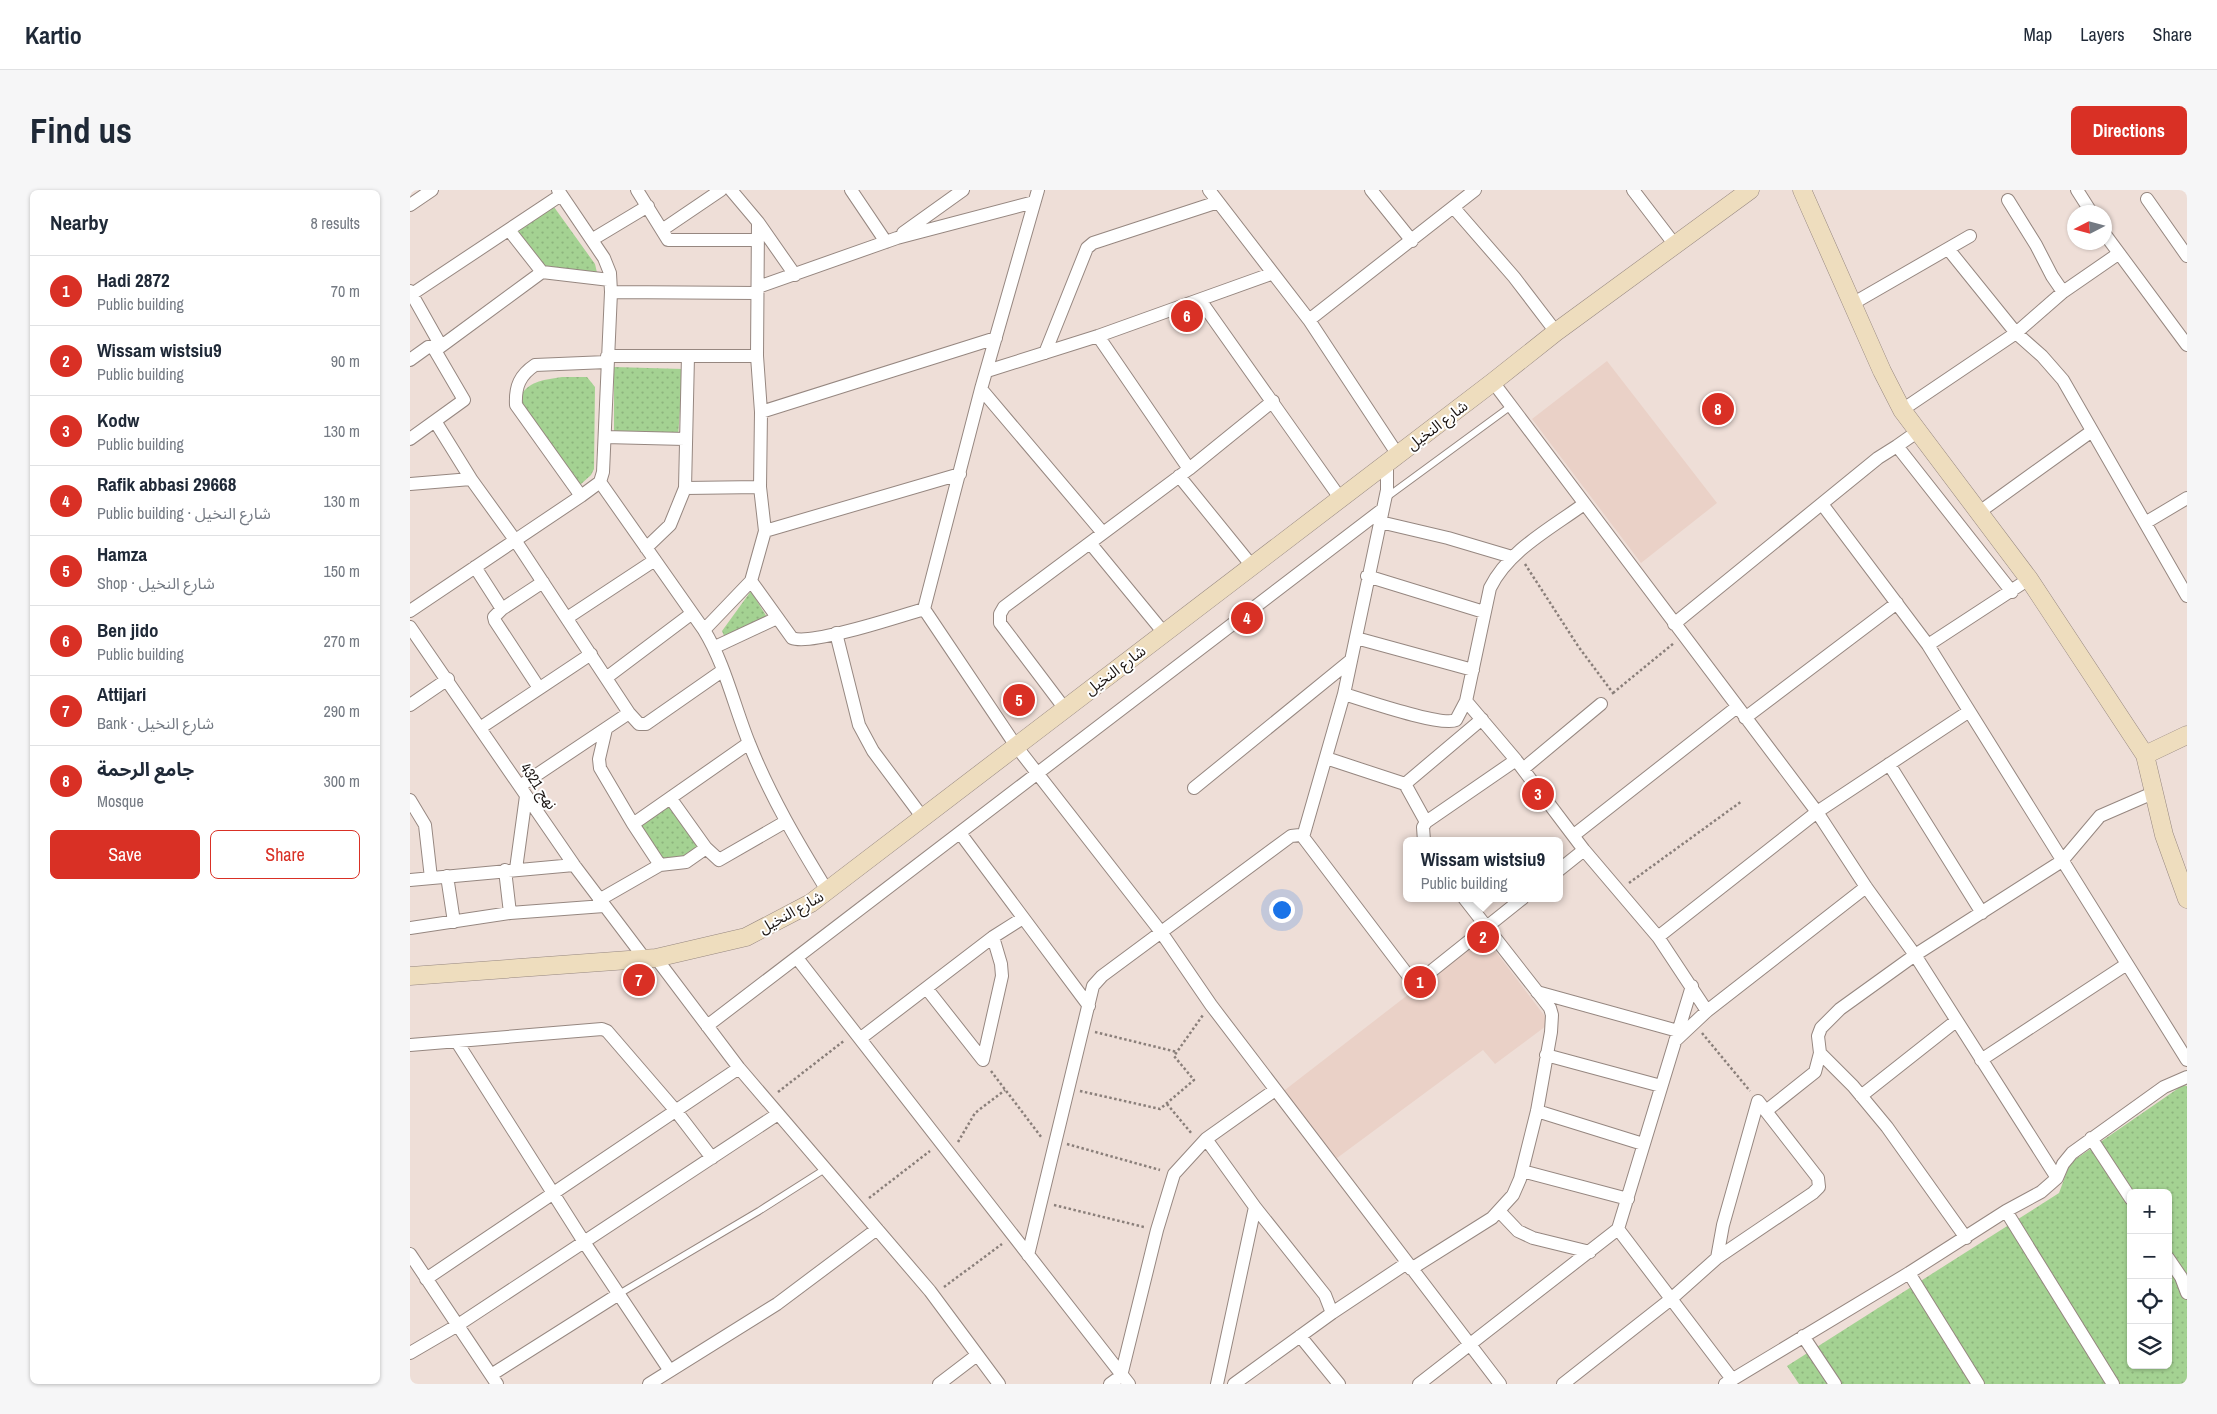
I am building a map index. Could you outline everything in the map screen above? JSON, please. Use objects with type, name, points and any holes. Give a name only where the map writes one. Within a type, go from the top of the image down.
[{"type":"main road","name":"شارع النخيل","points":[[410,976],[650,959],[746,937],[776,923],[828,892],[1556,332],[1750,190]]},
{"type":"main road","points":[[1802,190],[1882,371],[1902,410],[2029,579],[2146,755],[2153,793],[2164,834],[2187,899]]},
{"type":"main road","points":[[2146,755],[2187,735]]},
{"type":"street","points":[[410,205],[432,190]]},
{"type":"street","points":[[637,190],[668,240],[758,240]]},
{"type":"street","points":[[662,230],[721,190]]},
{"type":"street","points":[[731,190],[758,222],[795,275]]},
{"type":"street","points":[[891,240],[963,190]]},
{"type":"street","points":[[1208,190],[1271,274],[1309,320],[1392,459],[1344,694],[1303,837]]},
{"type":"street","points":[[1371,190],[1412,241]]},
{"type":"street","points":[[1309,320],[1475,190]]},
{"type":"street","points":[[1633,190],[1675,245]]},
{"type":"street","points":[[2077,190],[2087,205]]},
{"type":"street","points":[[856,192],[891,240]]},
{"type":"street","points":[[410,438],[464,400],[411,292],[509,230],[560,193],[593,239],[608,267],[610,286],[604,465],[600,482],[410,611]]},
{"type":"street","points":[[509,230],[542,272],[610,286],[758,290],[891,240],[1036,196]]},
{"type":"street","points":[[1036,196],[981,389],[924,609],[1016,746],[1161,932],[1210,1005],[1469,1346],[1500,1384]]},
{"type":"street","points":[[2147,199],[2187,256]]},
{"type":"street","points":[[2008,200],[2036,245],[2052,276],[2064,292]]},
{"type":"street","points":[[1045,353],[1087,248],[1218,202]]},
{"type":"street","points":[[593,239],[648,206]]},
{"type":"street","points":[[1454,208],[1514,277],[1556,332]]},
{"type":"street","points":[[704,630],[751,581],[765,531],[760,487],[761,412],[757,356],[758,222]]},
{"type":"street","points":[[1852,304],[1949,250],[1970,236]]},
{"type":"street","points":[[2112,245],[2187,344]]},
{"type":"street","points":[[1949,250],[2016,333],[2042,356],[2063,380],[2187,596]]},
{"type":"street","points":[[1902,410],[2016,333],[2064,292],[2118,254]]},
{"type":"street","points":[[410,360],[430,347],[438,348],[542,272]]},
{"type":"street","points":[[987,370],[1098,336],[1271,274]]},
{"type":"street","points":[[1200,300],[1340,498]]},
{"type":"street","points":[[1098,336],[1184,473],[1252,566]]},
{"type":"street","points":[[761,412],[996,338]]},
{"type":"street","points":[[646,548],[670,525],[685,488],[688,356]]},
{"type":"street","points":[[581,496],[516,405],[515,393],[519,381],[526,371],[535,365],[607,359],[757,356]]},
{"type":"street","points":[[1493,382],[1682,636],[1817,812],[1866,887],[1915,955],[2057,1178]]},
{"type":"street","points":[[981,389],[1103,533]]},
{"type":"street","points":[[1065,708],[1004,630],[999,619],[1004,607],[1184,473],[1273,401]]},
{"type":"street","points":[[435,421],[471,479],[515,540],[629,714],[639,724],[646,724],[722,671]]},
{"type":"street","points":[[1978,513],[2092,431]]},
{"type":"street","points":[[1674,624],[1878,458],[1918,432]]},
{"type":"street","points":[[605,437],[685,439]]},
{"type":"street","points":[[1897,446],[2012,592]]},
{"type":"street","points":[[765,531],[960,474]]},
{"type":"street","points":[[410,484],[471,479]]},
{"type":"street","points":[[600,482],[715,648],[749,743],[772,796],[785,822],[828,892]]},
{"type":"street","points":[[685,488],[760,487]]},
{"type":"street","points":[[2145,523],[2187,498]]},
{"type":"street","points":[[1344,694],[1449,722],[1456,720],[1466,700],[1484,612],[1490,588],[1496,575],[1515,555],[1584,504]]},
{"type":"street","points":[[1822,504],[1928,645],[1968,712],[2017,786],[2187,1060]]},
{"type":"street","points":[[1383,510],[1448,538],[1515,555]]},
{"type":"street","points":[[708,1026],[1383,510]]},
{"type":"street","points":[[1090,543],[1164,633]]},
{"type":"street","points":[[567,618],[654,560]]},
{"type":"street","points":[[475,567],[502,609]]},
{"type":"street","points":[[1367,576],[1484,612]]},
{"type":"street","points":[[1928,645],[2012,592],[2029,579]]},
{"type":"street","points":[[751,581],[792,638],[798,641],[836,633],[924,609]]},
{"type":"street","points":[[539,688],[495,621],[497,612],[543,582]]},
{"type":"street","points":[[1745,718],[1897,604]]},
{"type":"street","points":[[606,678],[691,614]]},
{"type":"street","points":[[715,648],[777,618]]},
{"type":"street","name":"نهج 4321","points":[[410,627],[448,679],[601,903],[708,1026],[739,1068],[933,1295],[999,1384]]},
{"type":"street","points":[[836,633],[860,726],[873,751],[923,818]]},
{"type":"street","points":[[1356,638],[1473,670]]},
{"type":"street","points":[[480,728],[590,654]]},
{"type":"street","points":[[1194,788],[1350,661]]},
{"type":"street","points":[[410,705],[448,679]]},
{"type":"street","points":[[1466,700],[1519,764],[1584,850],[1658,936],[1707,1011]]},
{"type":"street","points":[[1423,837],[1422,827],[1426,822],[1519,764],[1601,704]]},
{"type":"street","points":[[1574,835],[1736,706]]},
{"type":"street","points":[[1658,936],[1817,812],[1968,712]]},
{"type":"street","points":[[510,913],[510,870],[523,791],[629,714]]},
{"type":"street","points":[[1405,784],[1482,719]]},
{"type":"street","points":[[606,729],[599,759],[600,768],[632,824],[660,865]]},
{"type":"street","points":[[632,824],[671,799],[749,743]]},
{"type":"street","points":[[1326,758],[1405,784],[1426,822]]},
{"type":"street","points":[[1889,764],[1982,913]]},
{"type":"street","points":[[1717,1258],[1723,1225],[1762,1106],[1811,1077],[1815,1072],[1820,1053],[1818,1044],[1821,1028],[1840,1009],[1915,955],[2062,861],[2100,816],[2153,793]]},
{"type":"street","points":[[671,799],[716,860],[721,860],[785,822]]},
{"type":"street","points":[[410,800],[422,817],[425,825],[431,878]]},
{"type":"street","points":[[960,833],[1089,1006]]},
{"type":"street","points":[[1028,1254],[1093,986],[1096,981],[1291,836],[1300,835],[1303,837],[1412,981],[1418,981],[1518,902]]},
{"type":"street","points":[[410,928],[510,913],[601,903],[660,865],[686,862],[706,848]]},
{"type":"street","points":[[1563,867],[1584,850]]},
{"type":"street","points":[[410,880],[574,865]]},
{"type":"street","points":[[447,876],[454,922]]},
{"type":"street","points":[[1537,992],[1676,1036],[1695,1024],[1707,1011],[1866,887]]},
{"type":"street","points":[[1234,1384],[1332,1313],[1409,1266],[1476,1229],[1499,1211],[1513,1195],[1522,1170],[1537,1111],[1552,1015],[1550,1008],[1485,928],[1467,902]]},
{"type":"street","points":[[858,1035],[927,989],[993,937],[1023,918]]},
{"type":"street","points":[[983,1060],[1002,976],[993,937]]},
{"type":"street","points":[[797,958],[1125,1380]]},
{"type":"street","points":[[1981,1060],[2127,964]]},
{"type":"street","points":[[1418,1384],[1618,1230],[1692,986]]},
{"type":"street","points":[[927,989],[983,1060]]},
{"type":"street","points":[[1860,1096],[1956,1021]]},
{"type":"street","points":[[410,1045],[602,1029],[607,1031],[676,1111],[712,1158]]},
{"type":"street","points":[[457,1042],[584,1242],[670,1371]]},
{"type":"street","points":[[1820,1053],[1887,1127],[1966,1238]]},
{"type":"street","points":[[1546,1055],[1661,1086]]},
{"type":"street","points":[[426,1278],[739,1068]]},
{"type":"street","points":[[1618,1230],[1672,1299],[1729,1382],[1966,1238],[2006,1211],[2041,1192],[2057,1178],[2067,1158],[2091,1138],[2164,1087],[2187,1077]]},
{"type":"street","points":[[1125,1380],[1157,1230],[1174,1174],[1204,1142],[1276,1090]]},
{"type":"street","points":[[1563,1384],[1672,1299],[1717,1258],[1819,1187],[1818,1178],[1762,1106]]},
{"type":"street","points":[[1537,1111],[1643,1144]]},
{"type":"street","points":[[410,1353],[458,1325],[778,1114]]},
{"type":"street","points":[[2091,1138],[2127,1193]]},
{"type":"street","points":[[1204,1142],[1325,1295],[1332,1313]]},
{"type":"street","points":[[1522,1170],[1628,1199]]},
{"type":"street","points":[[1218,1384],[1255,1207]]},
{"type":"street","points":[[1499,1211],[1518,1232],[1533,1238],[1590,1252]]},
{"type":"street","points":[[2006,1211],[2113,1384]]},
{"type":"street","points":[[649,1384],[777,1304],[877,1229]]},
{"type":"street","points":[[410,1254],[494,1380],[619,1294]]},
{"type":"street","points":[[2172,1264],[2181,1277],[2187,1292]]},
{"type":"street","points":[[1909,1273],[1978,1384]]},
{"type":"street","points":[[1300,1336],[1339,1384]]},
{"type":"street","points":[[1803,1336],[1835,1384]]},
{"type":"street","points":[[939,1384],[977,1355]]},
{"type":"street","points":[[1110,1384],[1125,1380]]},
{"type":"lane","points":[[1383,510],[1511,406]]},
{"type":"lane","points":[[619,1294],[766,1207],[825,1169]]},
{"type":"path","points":[[1515,555],[1613,693]]},
{"type":"path","points":[[1601,704],[1682,636]]},
{"type":"path","points":[[1620,890],[1742,801]]},
{"type":"path","points":[[1069,1089],[1160,1108],[1194,1080],[1174,1056],[1210,1005]]},
{"type":"path","points":[[1695,1024],[1762,1106]]},
{"type":"path","points":[[1084,1029],[1177,1052]]},
{"type":"path","points":[[767,1101],[858,1035]]},
{"type":"path","points":[[983,1060],[1055,1147],[1174,1174]]},
{"type":"path","points":[[951,1154],[975,1113],[1006,1090]]},
{"type":"path","points":[[1166,1103],[1204,1142]]},
{"type":"path","points":[[858,1207],[941,1142]]},
{"type":"path","points":[[1041,1202],[1157,1230]]},
{"type":"path","points":[[933,1295],[1013,1235]]},
{"type":"shaded area","points":[[1607,361],[1717,503],[1641,563],[1532,419]]},
{"type":"shaded area","points":[[1484,936],[1550,1023],[1495,1064],[1483,1050],[1333,1161],[1281,1093]]},
{"type":"green space","points":[[554,207],[595,264],[598,277],[546,275],[517,232]]},
{"type":"green space","points":[[614,367],[683,369],[678,437],[614,436]]},
{"type":"green space","points":[[562,377],[587,377],[595,387],[594,469],[591,475],[580,485],[523,407],[521,395],[529,386],[544,380]]},
{"type":"green space","points":[[751,591],[768,619],[725,638],[722,631]]},
{"type":"green space","points":[[669,804],[701,847],[684,858],[662,860],[639,825]]},
{"type":"green space","points":[[2183,1085],[2187,1086],[2187,1384],[1799,1384],[1787,1366],[2059,1193],[2070,1163]]},
{"type":"place","name":"Ben jido","points":[[1187,316]]},
{"type":"place","name":"جامع الرحمة","points":[[1718,409]]},
{"type":"place","name":"Rafik abbasi 29668","points":[[1247,618]]},
{"type":"place","name":"Hamza","points":[[1019,700]]},
{"type":"place","name":"Kodw","points":[[1538,794]]},
{"type":"place","name":"Wissam wistsiu9","points":[[1483,937]]},
{"type":"place","name":"Attijari","points":[[639,980]]},
{"type":"place","name":"Hadi 2872","points":[[1420,982]]}]
